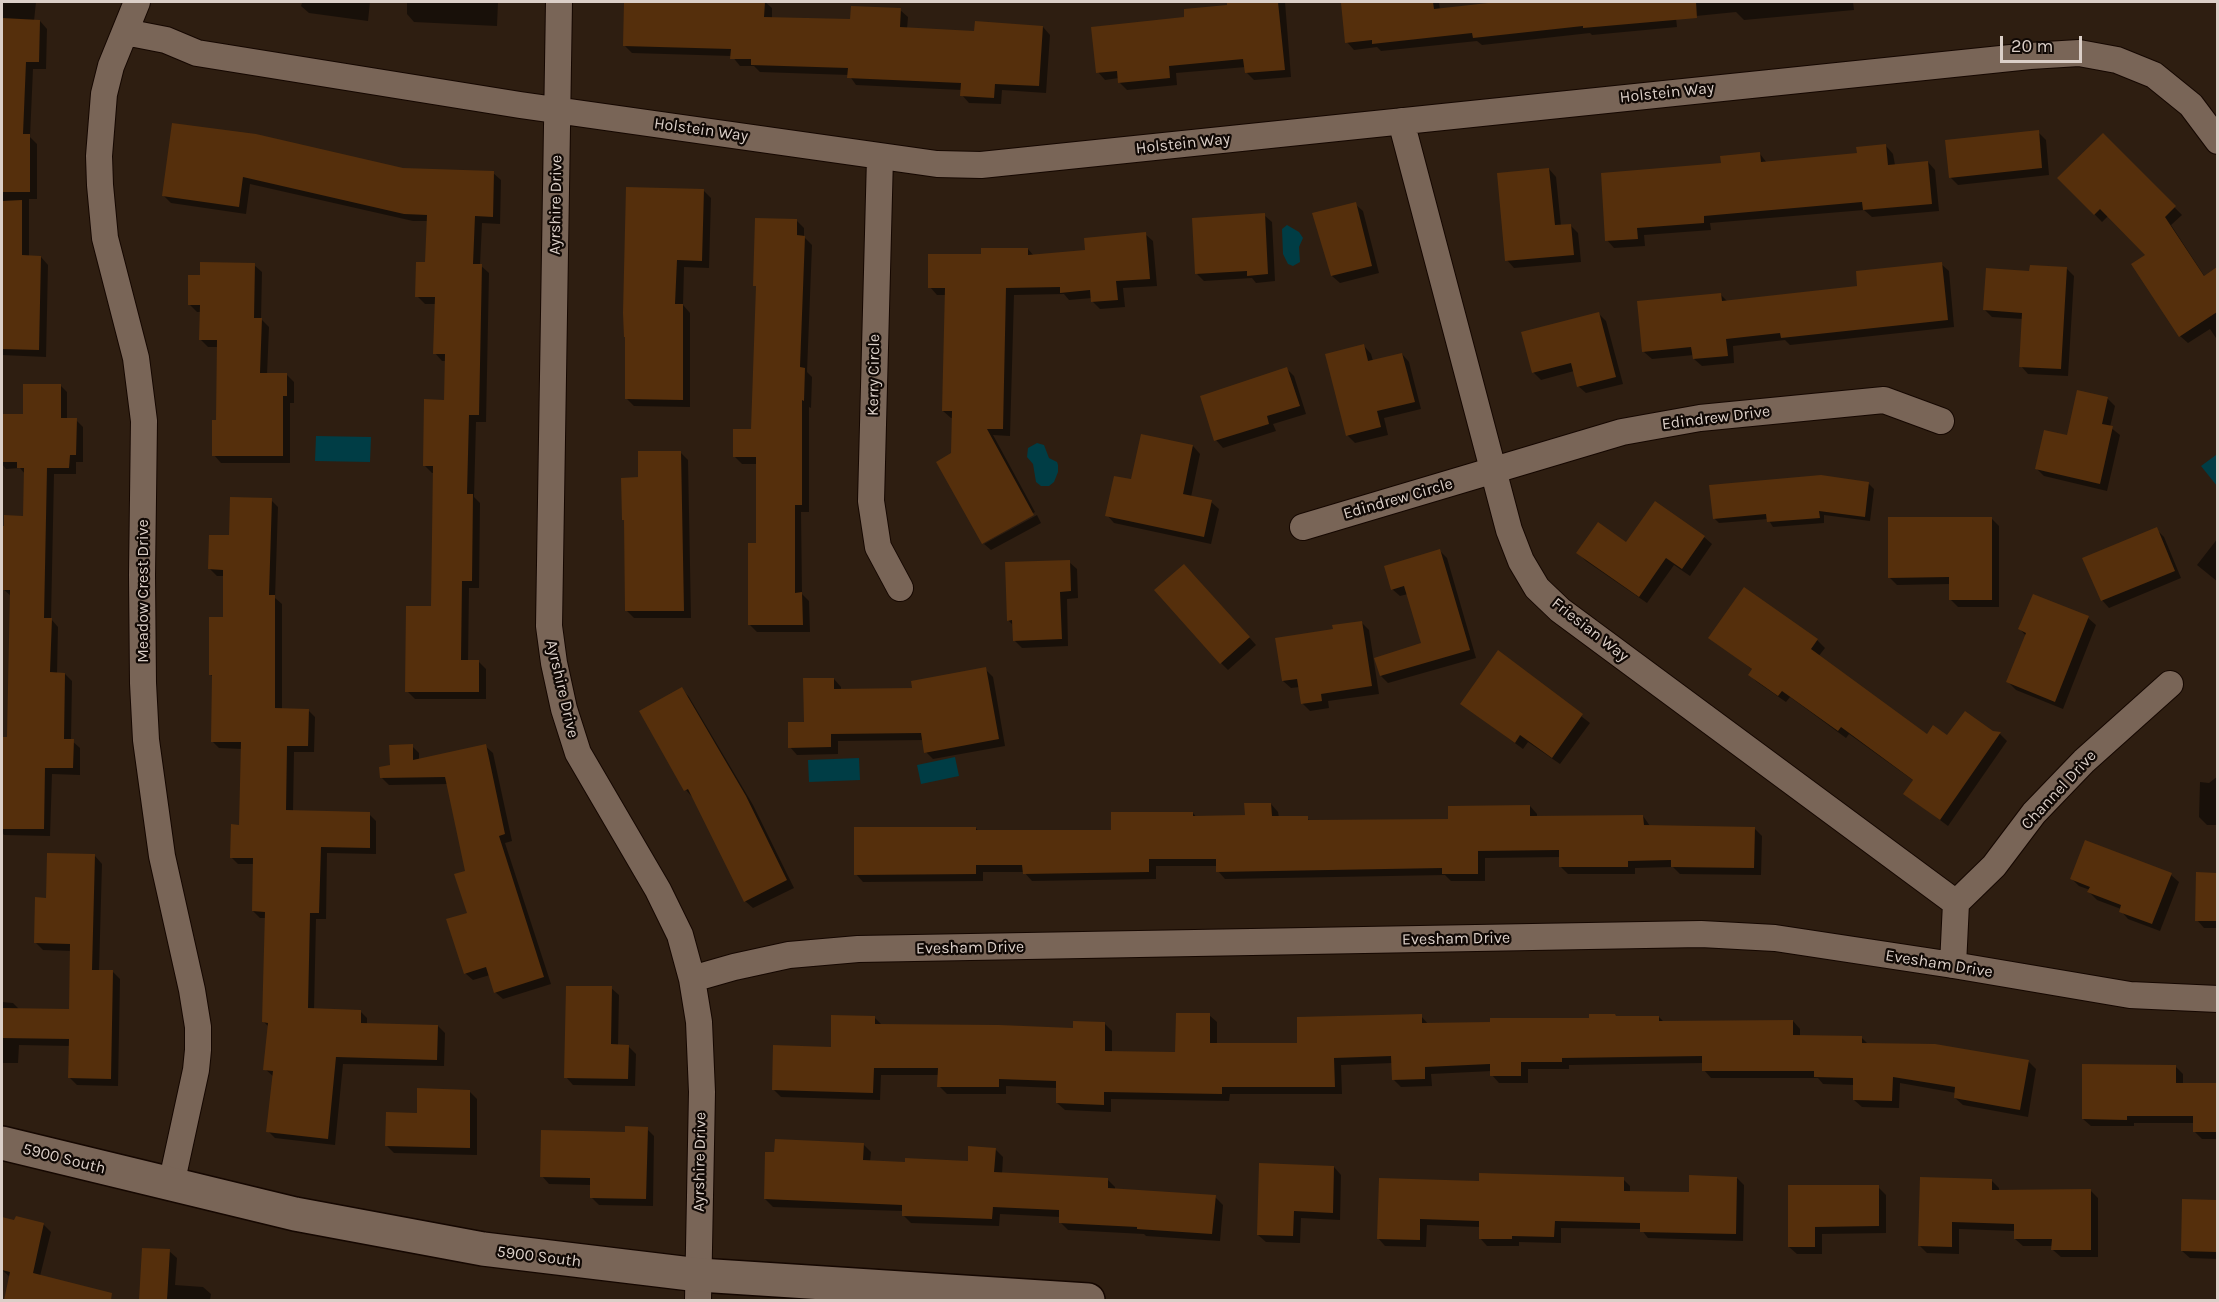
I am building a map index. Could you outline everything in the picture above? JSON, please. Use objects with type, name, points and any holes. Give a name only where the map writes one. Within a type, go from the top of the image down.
[{"type":"main road","name":"5900 South","points":[[2,1143],[295,1214],[698,1288],[1088,1300]]},
{"type":"street","name":"Meadow Crest Drive","points":[[138,2],[111,66],[104,94],[100,137],[100,185],[107,248],[136,358],[144,421],[142,575],[146,740],[162,856],[198,1027],[196,1070],[171,1185]]},
{"type":"street","name":"Ayrshire Drive","points":[[559,2],[549,626],[564,709],[578,753],[658,890],[680,935],[692,979],[699,1022],[702,1092],[698,1288]]},
{"type":"street","name":"Holstein Way","points":[[125,32],[166,40],[197,53],[520,105],[937,164],[981,165],[2030,56],[2079,53],[2117,60],[2154,75],[2191,105],[2217,141]]},
{"type":"street","name":"Friesian Way","points":[[1401,121],[1509,530],[1521,561],[1537,588],[1560,610],[1956,903]]},
{"type":"street","name":"Kerry Circle","points":[[880,157],[871,501],[878,547],[900,588]]},
{"type":"street","name":"Edindrew Drive","points":[[1493,472],[1622,432],[1700,418],[1884,400],[1941,421]]},
{"type":"street","name":"Edindrew Circle","points":[[1303,527],[1493,472]]},
{"type":"street","name":"Channel Drive","points":[[1956,903],[1994,866],[2034,813],[2084,761],[2170,684]]},
{"type":"street","points":[[1953,965],[1956,903]]},
{"type":"street","name":"Evesham Drive","points":[[692,979],[789,955],[858,949],[1701,934],[1775,938],[2121,994],[2161,998],[2217,999]]},
{"type":"water","points":[[1287,225],[1299,232],[1303,238],[1299,247],[1300,262],[1293,266],[1288,264],[1283,254],[1282,229]]},
{"type":"water","points":[[316,436],[371,437],[370,462],[315,461]]},
{"type":"water","points":[[1037,443],[1044,445],[1049,458],[1058,465],[1054,482],[1049,486],[1041,486],[1036,482],[1033,464],[1027,457],[1028,448]]},
{"type":"water","points":[[2216,455],[2217,457],[2217,486],[2201,466]]},
{"type":"water","points":[[955,757],[959,776],[921,784],[917,765]]},
{"type":"water","points":[[859,758],[860,780],[809,782],[808,760]]},
{"type":"building","points":[[624,2],[765,2],[764,17],[850,19],[851,6],[901,8],[900,27],[974,31],[975,21],[1043,26],[1039,86],[995,84],[994,98],[960,96],[961,83],[847,78],[848,68],[751,65],[751,59],[730,59],[731,49],[623,46]]},
{"type":"building","points":[[1227,2],[1278,2],[1285,70],[1245,73],[1243,59],[1169,66],[1170,78],[1118,83],[1117,71],[1096,73],[1091,27],[1184,17],[1184,9],[1227,5]]},
{"type":"building","points":[[1433,2],[1434,9],[1497,2],[1696,2],[1697,18],[1583,28],[1583,26],[1473,38],[1472,33],[1372,44],[1372,40],[1345,43],[1341,3]]},
{"type":"building","points":[[2,18],[40,20],[39,62],[26,62],[23,134],[30,134],[30,192],[2,192]]},
{"type":"building","points":[[172,123],[256,134],[403,168],[494,171],[493,217],[475,216],[473,264],[482,264],[479,415],[469,415],[467,494],[473,494],[472,581],[462,581],[461,660],[479,660],[479,692],[405,692],[406,606],[431,606],[433,466],[423,466],[424,399],[444,400],[445,354],[433,354],[435,297],[415,297],[416,262],[425,262],[427,215],[404,214],[243,177],[239,207],[162,196]]},
{"type":"building","points":[[2039,130],[2042,168],[1949,178],[1945,140]]},
{"type":"building","points":[[2103,133],[2176,206],[2165,217],[2204,276],[2217,267],[2217,312],[2179,337],[2131,264],[2145,255],[2100,209],[2094,215],[2057,178]]},
{"type":"building","points":[[1886,144],[1888,165],[1928,161],[1932,204],[1863,210],[1862,202],[1704,216],[1704,223],[1637,228],[1638,239],[1605,241],[1601,173],[1721,163],[1720,156],[1760,152],[1761,162],[1857,153],[1856,147]]},
{"type":"building","points":[[1549,168],[1555,225],[1571,224],[1574,255],[1505,261],[1497,173]]},
{"type":"building","points":[[626,187],[704,189],[702,261],[677,260],[675,304],[683,304],[683,400],[625,399],[623,313]]},
{"type":"building","points":[[22,200],[22,255],[41,256],[39,350],[2,349],[2,201]]},
{"type":"building","points":[[1356,202],[1372,266],[1331,276],[1312,213]]},
{"type":"building","points":[[1265,213],[1268,274],[1247,276],[1247,271],[1195,274],[1192,218]]},
{"type":"building","points":[[755,218],[797,219],[797,235],[805,236],[800,367],[805,368],[804,401],[802,400],[802,505],[795,505],[795,593],[802,592],[803,625],[748,625],[748,543],[756,543],[756,457],[733,457],[733,429],[751,429],[756,286],[753,286]]},
{"type":"building","points":[[1146,232],[1150,279],[1116,281],[1118,300],[1091,302],[1090,290],[1060,293],[1060,287],[1006,288],[1003,429],[987,429],[1034,515],[982,544],[936,462],[951,453],[952,411],[942,411],[945,288],[928,288],[928,254],[981,254],[981,248],[1028,248],[1028,255],[1085,250],[1084,238]]},
{"type":"building","points":[[200,262],[255,263],[254,318],[262,318],[260,373],[287,373],[287,396],[283,396],[283,456],[212,456],[212,420],[216,420],[217,340],[199,340],[200,305],[188,305],[188,275],[200,275]]},
{"type":"building","points":[[1942,262],[1948,320],[1781,338],[1780,333],[1726,339],[1728,356],[1693,359],[1691,347],[1642,352],[1637,301],[1721,293],[1722,301],[1857,286],[1856,271]]},
{"type":"building","points":[[2030,265],[2067,267],[2061,369],[2019,367],[2022,313],[1983,310],[1986,268],[2029,271]]},
{"type":"building","points":[[1599,312],[1616,377],[1577,387],[1571,363],[1532,373],[1521,332]]},
{"type":"building","points":[[1364,344],[1368,361],[1402,353],[1415,402],[1377,411],[1381,427],[1346,436],[1325,354]]},
{"type":"building","points":[[1287,367],[1300,406],[1267,416],[1269,424],[1214,441],[1200,396]]},
{"type":"building","points":[[23,384],[61,384],[61,418],[77,418],[76,455],[70,455],[69,468],[47,468],[44,618],[52,618],[50,672],[65,673],[64,739],[74,739],[73,768],[45,768],[44,829],[2,829],[2,737],[7,737],[10,590],[2,590],[2,526],[4,526],[4,515],[23,516],[24,468],[17,468],[17,462],[2,462],[2,414],[23,414]]},
{"type":"building","points":[[2077,390],[2108,397],[2102,424],[2113,426],[2100,484],[2035,469],[2044,430],[2067,435]]},
{"type":"building","points":[[1141,434],[1193,445],[1183,494],[1212,500],[1204,537],[1105,516],[1114,476],[1131,479]]},
{"type":"building","points":[[638,451],[681,451],[684,611],[625,611],[621,478],[638,477]]},
{"type":"building","points":[[1821,475],[1869,482],[1865,517],[1819,511],[1820,518],[1767,522],[1766,514],[1713,519],[1709,485]]},
{"type":"building","points":[[230,497],[272,498],[269,595],[275,595],[275,708],[309,709],[308,746],[287,746],[286,810],[370,812],[370,848],[321,847],[319,913],[310,913],[308,1008],[361,1010],[361,1023],[438,1025],[437,1060],[336,1057],[328,1139],[266,1132],[273,1071],[263,1070],[268,1023],[262,1022],[265,912],[252,911],[253,858],[230,858],[231,824],[239,825],[241,742],[211,742],[212,675],[209,675],[209,617],[223,617],[223,570],[208,569],[209,535],[229,535]]},
{"type":"building","points":[[1655,501],[1705,536],[1682,569],[1666,558],[1639,597],[1576,553],[1598,522],[1626,542]]},
{"type":"building","points":[[1888,517],[1992,517],[1992,600],[1949,600],[1949,577],[1888,578]]},
{"type":"building","points":[[2157,527],[2175,571],[2101,601],[2082,558]]},
{"type":"building","points":[[1440,549],[1470,650],[1380,676],[1374,658],[1421,643],[1404,586],[1391,590],[1384,566]]},
{"type":"building","points":[[1070,560],[1071,591],[1060,592],[1062,639],[1013,641],[1012,620],[1007,621],[1005,562]]},
{"type":"building","points":[[1184,564],[1250,637],[1220,664],[1154,590]]},
{"type":"building","points":[[1744,587],[1818,639],[1811,649],[1927,734],[1933,725],[1947,735],[1965,711],[1993,731],[2001,732],[1940,820],[1903,794],[1913,780],[1841,727],[1838,731],[1782,691],[1778,696],[1748,675],[1752,669],[1708,638]]},
{"type":"building","points":[[2033,594],[2089,616],[2055,702],[2006,682],[2026,633],[2018,629]]},
{"type":"building","points":[[1362,621],[1372,686],[1321,694],[1322,701],[1301,704],[1297,679],[1282,681],[1275,638],[1333,629],[1332,625]]},
{"type":"building","points":[[1498,650],[1583,714],[1552,758],[1520,735],[1515,743],[1460,704]]},
{"type":"building","points":[[986,667],[999,739],[924,753],[921,733],[831,734],[831,747],[788,748],[788,722],[804,722],[803,678],[834,678],[834,689],[912,688],[911,681]]},
{"type":"building","points":[[682,687],[746,796],[787,880],[744,902],[688,789],[684,791],[639,711]]},
{"type":"building","points":[[413,744],[413,760],[486,744],[505,834],[499,836],[544,977],[494,993],[486,967],[464,974],[446,919],[467,913],[454,874],[465,871],[445,777],[380,778],[379,767],[390,765],[389,745]]},
{"type":"building","points":[[1244,803],[1271,803],[1272,816],[1308,816],[1308,820],[1448,819],[1448,806],[1530,805],[1530,816],[1643,815],[1644,825],[1755,827],[1754,868],[1671,867],[1671,860],[1628,861],[1628,867],[1559,867],[1559,850],[1478,851],[1478,874],[1442,874],[1442,868],[1216,872],[1216,859],[1149,859],[1149,872],[1023,874],[1022,865],[976,865],[976,874],[854,875],[854,827],[1111,830],[1111,812],[1193,812],[1193,816],[1245,815]]},
{"type":"building","points":[[2085,840],[2172,873],[2152,924],[2119,912],[2121,905],[2087,892],[2090,887],[2070,879]]},
{"type":"building","points":[[47,853],[95,854],[92,970],[113,970],[111,1079],[68,1078],[69,1039],[2,1038],[2,1008],[69,1009],[70,944],[34,943],[35,897],[46,898]]},
{"type":"building","points":[[2196,872],[2217,873],[2217,921],[2195,921]]},
{"type":"building","points":[[566,986],[612,986],[611,1044],[629,1045],[628,1079],[564,1078]]},
{"type":"building","points":[[1176,1013],[1210,1013],[1210,1043],[1297,1043],[1297,1017],[1422,1014],[1422,1023],[1490,1022],[1490,1018],[1589,1018],[1589,1014],[1615,1014],[1616,1016],[1659,1016],[1659,1021],[1793,1020],[1793,1035],[1862,1036],[1862,1043],[1935,1044],[2029,1060],[2020,1110],[1954,1098],[1955,1087],[1893,1077],[1892,1101],[1853,1100],[1853,1078],[1814,1077],[1814,1071],[1702,1071],[1702,1056],[1562,1058],[1562,1062],[1521,1062],[1521,1076],[1490,1076],[1490,1064],[1425,1067],[1425,1079],[1392,1080],[1391,1056],[1334,1058],[1335,1087],[1222,1087],[1222,1094],[1104,1092],[1104,1105],[1056,1103],[1056,1081],[999,1079],[999,1087],[937,1087],[938,1068],[874,1068],[873,1093],[772,1090],[773,1045],[831,1047],[831,1015],[875,1016],[875,1024],[1073,1028],[1073,1021],[1105,1022],[1105,1051],[1175,1052]]},
{"type":"building","points":[[2082,1064],[2176,1065],[2176,1083],[2217,1083],[2217,1132],[2193,1132],[2193,1116],[2127,1116],[2127,1120],[2082,1119]]},
{"type":"building","points":[[417,1088],[470,1090],[470,1148],[385,1146],[386,1112],[417,1113]]},
{"type":"building","points":[[625,1126],[648,1127],[646,1199],[590,1198],[590,1178],[540,1177],[541,1130],[625,1132]]},
{"type":"building","points":[[775,1139],[864,1143],[863,1160],[905,1162],[905,1158],[968,1161],[968,1146],[996,1148],[994,1172],[1108,1178],[1108,1188],[1216,1195],[1212,1234],[1059,1223],[1059,1210],[993,1207],[992,1219],[902,1216],[902,1205],[764,1199],[765,1152],[774,1152]]},
{"type":"building","points":[[1259,1163],[1334,1166],[1333,1213],[1294,1211],[1293,1236],[1257,1235]]},
{"type":"building","points":[[1479,1173],[1624,1177],[1624,1191],[1689,1192],[1689,1175],[1737,1177],[1736,1234],[1640,1232],[1640,1223],[1555,1221],[1554,1237],[1512,1236],[1512,1239],[1479,1239],[1479,1221],[1420,1219],[1420,1240],[1377,1239],[1379,1178],[1479,1181]]},
{"type":"building","points":[[1920,1177],[1992,1179],[1992,1190],[2091,1189],[2091,1250],[2051,1250],[2052,1239],[2014,1239],[2014,1224],[1952,1222],[1952,1247],[1918,1246]]},
{"type":"building","points":[[1788,1185],[1879,1185],[1879,1226],[1815,1227],[1815,1247],[1788,1247]]},
{"type":"building","points":[[2182,1199],[2217,1200],[2217,1252],[2181,1251]]},
{"type":"building","points":[[16,1216],[44,1223],[33,1273],[112,1293],[111,1300],[4,1300],[10,1272],[2,1270],[2,1217],[14,1220]]},
{"type":"building","points":[[142,1248],[170,1249],[167,1300],[139,1300]]}]
